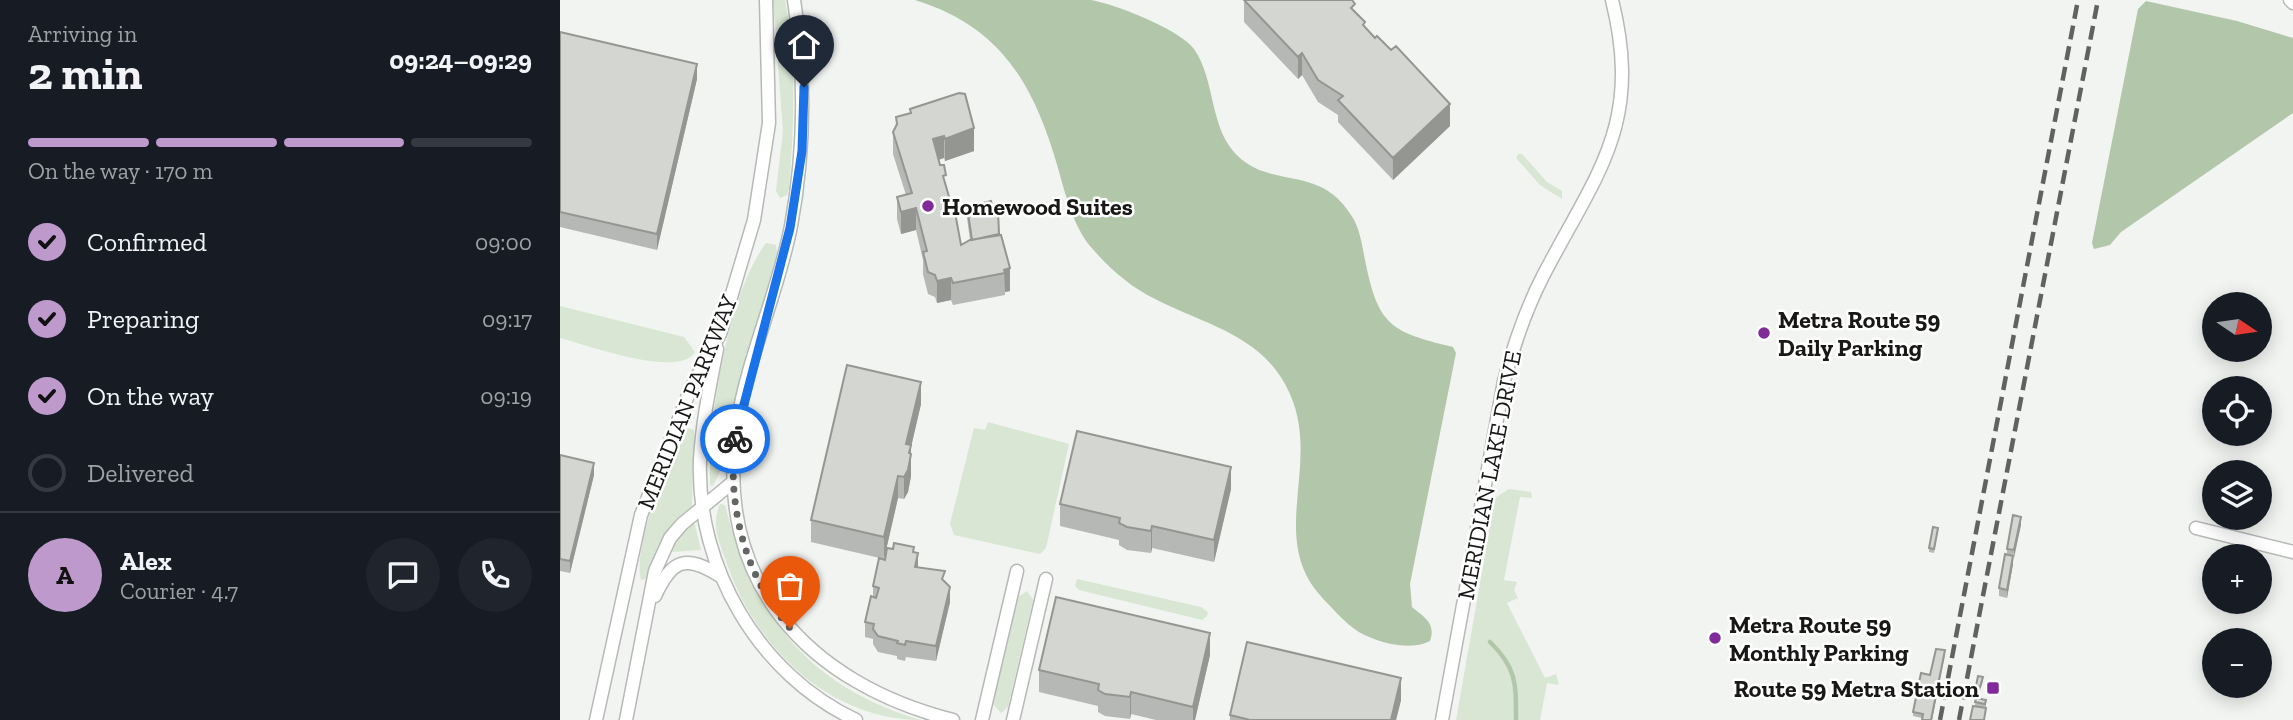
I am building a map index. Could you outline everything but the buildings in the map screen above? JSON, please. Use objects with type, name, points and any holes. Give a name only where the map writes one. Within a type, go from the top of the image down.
[{"type":"street","name":"MERIDIAN PARKWAY","points":[[596,720],[641,514],[691,388],[720,334],[751,231],[764,166],[770,91],[766,0]]},
{"type":"street","name":"MERIDIAN PARKWAY","points":[[626,720],[655,570],[670,538],[687,519],[703,509],[733,482],[737,422],[782,265],[797,188],[804,87],[794,0]]},
{"type":"street","name":"MERIDIAN LAKE DRIVE","points":[[1442,720],[1504,381],[1514,346],[1543,276],[1599,176],[1618,118],[1623,75],[1612,0]]},
{"type":"street","points":[[720,334],[700,460],[703,509],[720,576],[759,641],[788,675],[835,710],[856,720]]},
{"type":"street","points":[[733,482],[737,517],[760,584],[779,615],[801,641],[851,681],[890,701],[953,720]]},
{"type":"street","points":[[2196,528],[2293,552]]},
{"type":"street","name":"MERIDIAN PARKWAY","points":[[649,609],[665,575],[677,565],[693,562],[720,576]]},
{"type":"street","points":[[982,720],[1017,572]]},
{"type":"street","points":[[1013,720],[1046,579]]},
{"type":"shaded area","points":[[773,0],[785,0],[793,70],[789,188],[787,195],[780,198],[776,191],[783,131]]},
{"type":"shaded area","points":[[915,0],[1090,0],[1146,18],[1176,34],[1194,49],[1206,76],[1223,135],[1230,148],[1241,159],[1269,173],[1312,183],[1339,200],[1357,225],[1370,282],[1382,312],[1401,330],[1453,347],[1456,353],[1410,584],[1412,607],[1430,625],[1430,641],[1416,645],[1400,645],[1369,637],[1349,625],[1316,591],[1304,570],[1298,548],[1296,526],[1300,432],[1295,408],[1274,367],[1244,341],[1146,294],[1104,261],[1090,246],[1079,228],[1070,209],[1038,111],[1010,63],[992,43],[971,26]]},
{"type":"shaded area","points":[[2146,1],[2237,21],[2293,38],[2293,113],[2121,232],[2110,245],[2094,249],[2092,243],[2138,9]]},
{"type":"shaded area","points":[[1518,154],[1522,154],[1547,182],[1562,191],[1562,199],[1540,185],[1516,158]]},
{"type":"shaded area","points":[[766,243],[776,245],[777,253],[730,420],[724,464],[713,486],[710,485],[712,427],[723,359],[741,294],[752,266]]},
{"type":"shaded area","points":[[560,306],[684,337],[695,352],[686,359],[671,362],[652,361],[610,353],[560,338]]},
{"type":"shaded area","points":[[988,422],[1069,444],[1046,548],[1040,554],[954,535],[950,524],[974,428],[985,430]]},
{"type":"shaded area","points":[[683,427],[694,430],[692,506],[676,519],[664,535],[645,579],[641,580],[640,566],[646,526]]},
{"type":"shaded area","points":[[1509,489],[1531,492],[1532,498],[1520,497],[1504,580],[1517,582],[1514,590],[1518,598],[1507,603],[1545,678],[1556,674],[1559,685],[1547,683],[1540,720],[1456,720],[1495,498]]},
{"type":"shaded area","points":[[720,504],[725,505],[752,581],[770,613],[792,642],[817,667],[847,688],[882,706],[921,720],[887,717],[855,707],[826,692],[799,672],[775,649],[755,622],[726,561],[716,525]]},
{"type":"shaded area","points":[[694,521],[701,550],[671,552],[678,537]]},
{"type":"shaded area","points":[[1077,579],[1201,607],[1208,612],[1207,616],[1202,620],[1079,590],[1075,586]]},
{"type":"shaded area","points":[[1027,591],[1033,600],[1008,707],[1001,713],[992,703],[1018,597]]},
{"type":"waterway","points":[[1490,642],[1505,660],[1513,677],[1516,720]]},
{"type":"railway","points":[[1940,720],[2078,0]]},
{"type":"railway","points":[[1959,720],[2098,0]]},
{"type":"way so far","points":[[735,439],[733,482],[737,517],[746,551],[760,584],[790,628]]},
{"type":"place","name":"Homewood Suites","points":[[928,206]]},
{"type":"place","name":"Metra Route 59 Daily Parking","points":[[1764,333]]},
{"type":"place","name":"Metra Route 59 Monthly Parking","points":[[1715,638]]},
{"type":"place","name":"Route 59 Metra Station","points":[[1993,688]]},
{"type":"route","points":[[735,439],[737,422],[790,228],[802,151],[804,87]]}]
